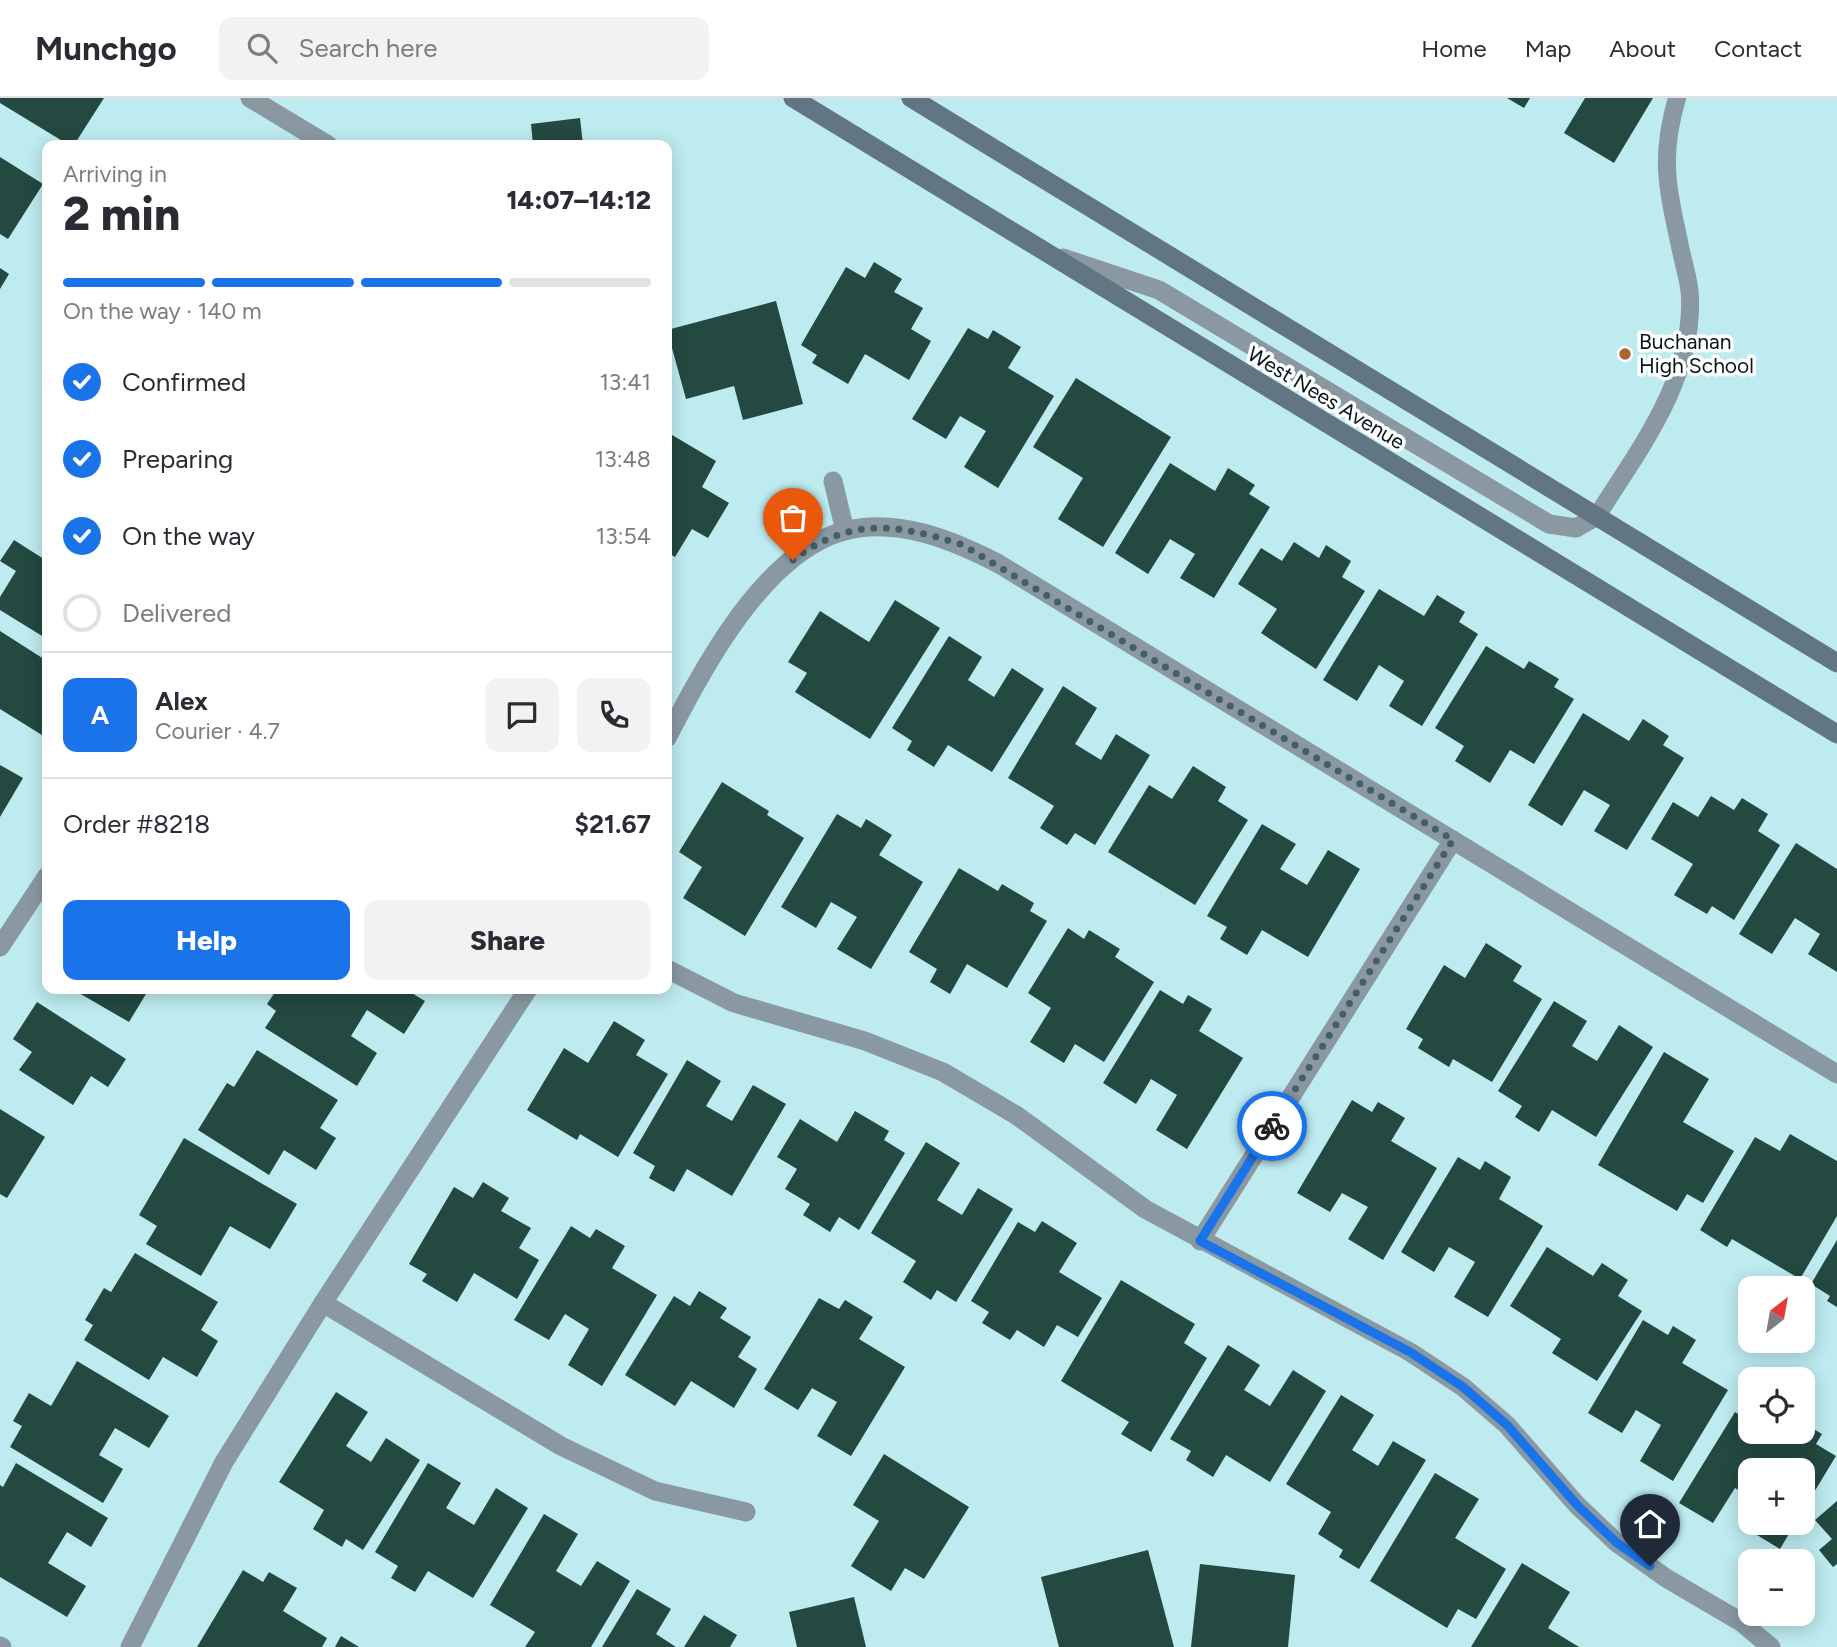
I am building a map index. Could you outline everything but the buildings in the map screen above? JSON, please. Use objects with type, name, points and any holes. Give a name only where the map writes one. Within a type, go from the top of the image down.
[{"type":"main road","name":"West Nees Avenue","points":[[793,98],[1837,734]]},
{"type":"main road","name":"West Nees Avenue","points":[[911,98],[1837,663]]},
{"type":"street","points":[[250,98],[320,140]]},
{"type":"street","points":[[1039,250],[1159,290],[1549,524],[1576,528],[1597,516]]},
{"type":"street","points":[[834,481],[845,531]]},
{"type":"street","points":[[672,728],[691,691],[734,625],[775,574],[811,546],[845,531],[886,528],[911,531],[963,545],[1837,1074]]},
{"type":"street","points":[[1200,1241],[1453,840]]},
{"type":"street","points":[[0,947],[42,884]]},
{"type":"street","points":[[672,972],[734,1003],[864,1041],[943,1072],[1016,1115],[1125,1195],[1200,1241],[1410,1352],[1463,1387],[1507,1425],[1577,1505],[1617,1543],[1666,1578],[1741,1622],[1771,1647]]},
{"type":"street","points":[[130,1647],[218,1473],[323,1303],[525,994]]},
{"type":"street","points":[[323,1303],[561,1446],[655,1491],[746,1512]]},
{"type":"lane","points":[[1597,516],[1668,401],[1682,363],[1688,333],[1690,297],[1665,154],[1677,98]]},
{"type":"way so far","points":[[793,560],[811,546],[845,531],[886,528],[923,532],[963,545],[999,564],[1453,840],[1272,1126]]},
{"type":"place","name":"Buchanan High School","points":[[1625,354]]},
{"type":"route","points":[[1272,1126],[1200,1241],[1410,1352],[1463,1387],[1507,1425],[1577,1505],[1617,1543],[1650,1566]]}]
